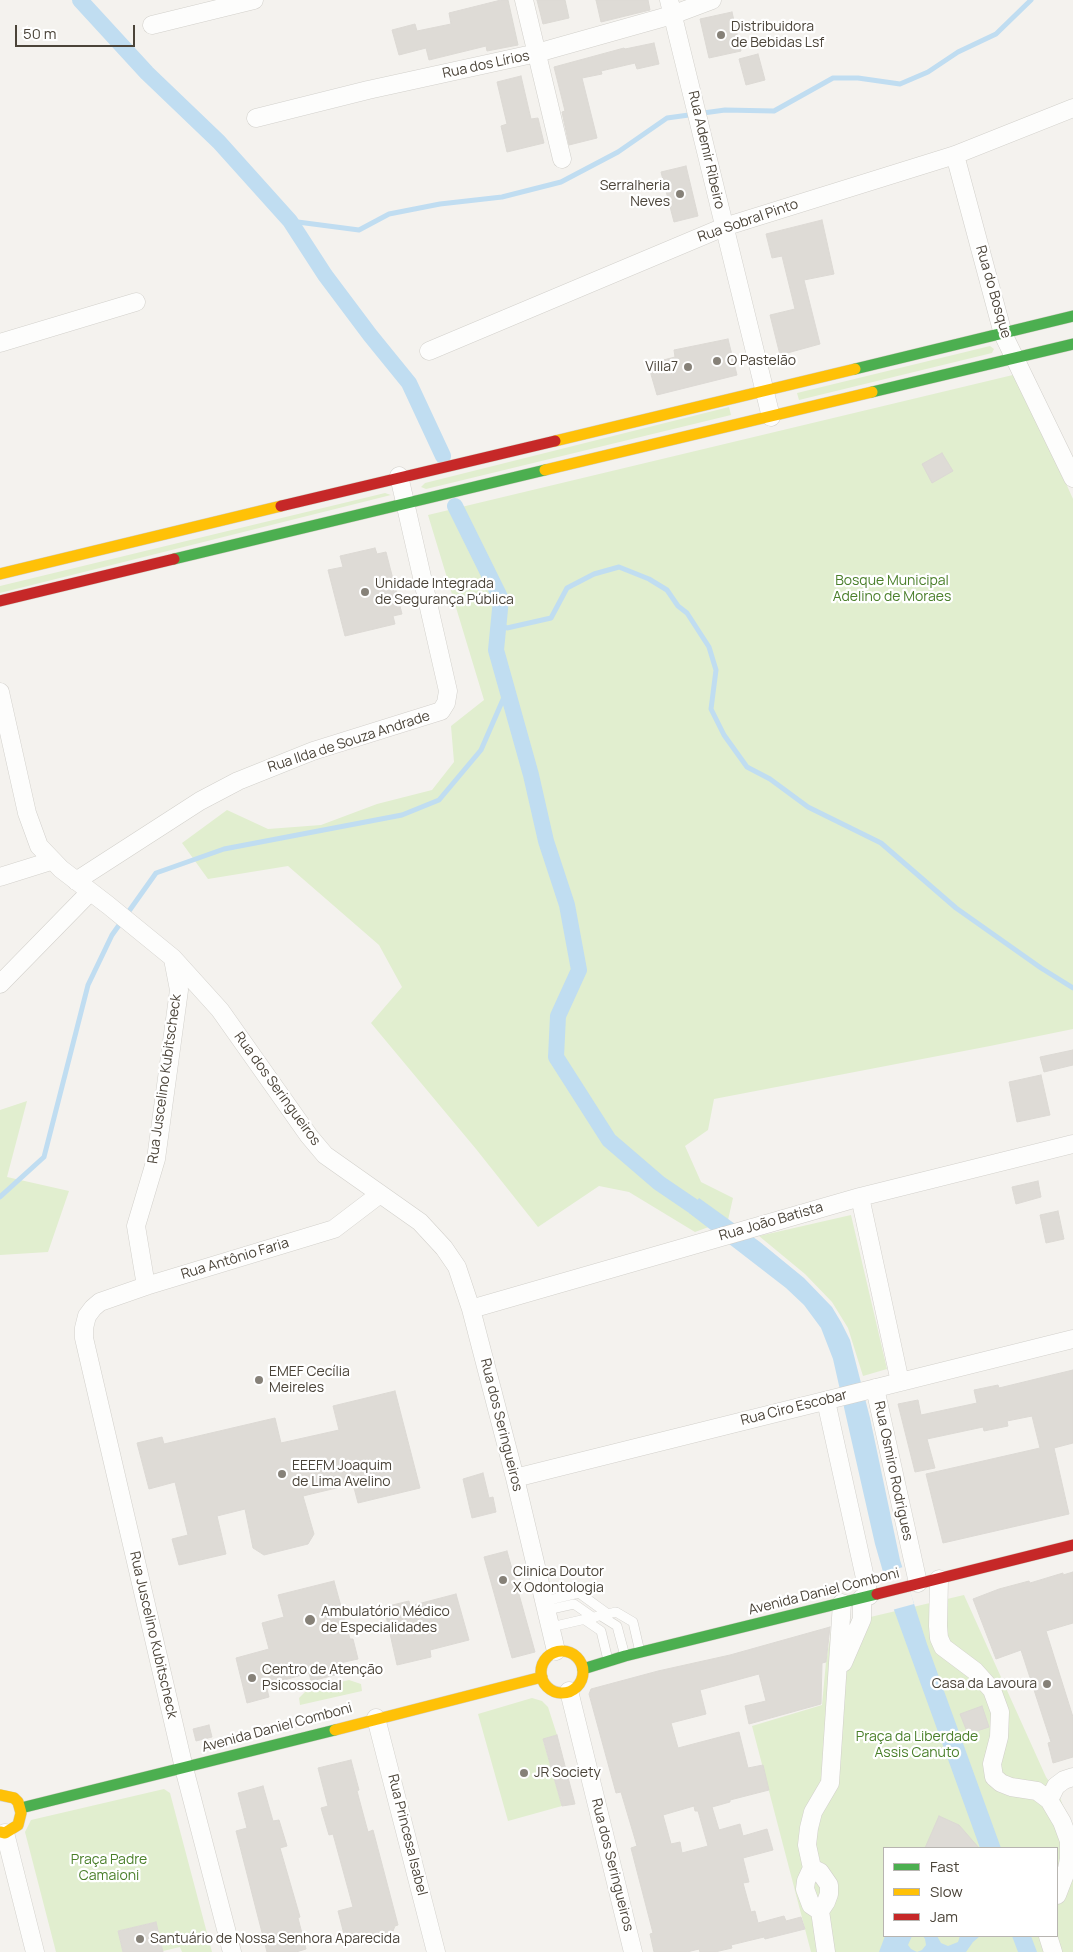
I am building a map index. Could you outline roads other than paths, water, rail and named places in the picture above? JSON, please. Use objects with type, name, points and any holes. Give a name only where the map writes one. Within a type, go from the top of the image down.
[{"type":"street","points":[[152,25],[254,0]]},
{"type":"street","points":[[524,0],[562,159]]},
{"type":"street","name":"Rua dos Lírios","points":[[256,118],[368,90],[536,54],[670,8],[712,0]]},
{"type":"street","name":"Rua Ademir Ribeiro","points":[[670,8],[771,417]]},
{"type":"street","name":"Rua Sobral Pinto","points":[[429,351],[724,226],[955,154],[1073,108]]},
{"type":"street","name":"Rua do Bosque","points":[[955,154],[1003,334],[1073,478]]},
{"type":"street","points":[[0,343],[136,302]]},
{"type":"street","points":[[0,574],[399,476],[1073,316]]},
{"type":"street","points":[[0,602],[1073,344]]},
{"type":"street","name":"Rua Ilda de Souza Andrade","points":[[76,881],[200,801],[238,781],[313,751],[441,711],[446,703],[448,691],[399,476]]},
{"type":"street","name":"Rua dos Seringueiros","points":[[0,692],[27,813],[39,846],[52,861],[173,958],[220,1010],[309,1136],[325,1155],[420,1222],[444,1248],[456,1267],[472,1309],[556,1651]]},
{"type":"street","points":[[0,877],[52,861]]},
{"type":"street","points":[[0,984],[90,892]]},
{"type":"street","name":"Rua Juscelino Kubitscheck","points":[[146,1286],[136,1226],[156,1159],[179,990],[173,958]]},
{"type":"street","name":"Rua João Batista","points":[[472,1309],[860,1197],[1073,1144]]},
{"type":"street","name":"Rua Antônio Faria","points":[[87,1316],[100,1302],[146,1286],[334,1229],[380,1194]]},
{"type":"street","points":[[860,1197],[900,1382]]},
{"type":"street","name":"Rua Juscelino Kubitscheck","points":[[87,1316],[84,1338],[184,1768],[232,1952]]},
{"type":"street","name":"Rua Ciro Escobar","points":[[515,1478],[1073,1339]]},
{"type":"street","name":"Rua Osmiro Rodrigues","points":[[870,1389],[913,1585]]},
{"type":"street","points":[[832,1399],[865,1597],[862,1619],[838,1674]]},
{"type":"street","name":"Avenida Daniel Comboni","points":[[583,1669],[640,1652],[1073,1545]]},
{"type":"street","points":[[938,1578],[938,1626],[939,1638],[943,1647],[975,1670],[992,1690],[1000,1712],[999,1738],[992,1764],[994,1777],[1001,1783],[1011,1787],[1038,1791],[1048,1800],[1062,1822],[1069,1841],[1067,1869],[1058,1892]]},
{"type":"street","points":[[826,1952],[820,1911],[811,1905],[805,1889],[812,1868],[807,1845],[813,1812],[830,1783],[842,1603]]},
{"type":"street","points":[[556,1651],[570,1652],[581,1662],[583,1669],[580,1682],[569,1691],[556,1692],[549,1688],[542,1677],[542,1664],[545,1658],[556,1651]]},
{"type":"street","name":"Avenida Daniel Comboni","points":[[21,1808],[542,1677]]},
{"type":"street","name":"Rua dos Seringueiros","points":[[569,1691],[633,1952]]},
{"type":"street","name":"Rua Princesa Isabel","points":[[376,1718],[436,1952]]},
{"type":"street","points":[[1048,1800],[1056,1786],[1064,1780],[1073,1778]]},
{"type":"street","points":[[0,1795],[14,1798],[21,1808],[21,1819],[18,1825],[2,1833],[35,1952]]},
{"type":"street","points":[[1048,1937],[1053,1952]]},
{"type":"lane","points":[[546,1605],[579,1593],[597,1617],[608,1661]]},
{"type":"lane","points":[[546,1605],[574,1604],[618,1626],[625,1656]]},
{"type":"lane","points":[[551,1627],[616,1612],[633,1622],[640,1652]]},
{"type":"water","points":[[699,1198],[760,1242],[804,1278],[832,1307],[850,1340],[870,1418],[900,1560],[927,1644],[1001,1847],[980,1847],[894,1610],[875,1544],[833,1359],[821,1328],[804,1305],[786,1288],[689,1213]]},
{"type":"water","points":[[885,1937],[912,1937],[908,1945],[917,1952],[879,1952]]},
{"type":"water","points":[[924,1937],[938,1937],[941,1943],[948,1946],[958,1942],[960,1937],[979,1937],[966,1952],[917,1952],[926,1945]]},
{"type":"water","points":[[1012,1937],[1031,1937],[1037,1952],[1018,1952]]},
{"type":"waterway","points":[[80,0],[147,73],[219,142],[290,221],[325,275],[409,383],[443,456]]},
{"type":"waterway","points":[[290,221],[359,230],[389,214],[440,204],[502,197],[561,182],[618,152],[667,118],[725,110],[774,111],[833,78],[858,78],[900,84],[928,72],[958,52],[996,34],[1031,0]]},
{"type":"waterway","points":[[455,506],[501,599],[496,650],[531,775],[546,841],[567,905],[579,970],[558,1016],[556,1057],[609,1140],[659,1183],[712,1219]]},
{"type":"waterway","points":[[499,623],[507,628],[551,618],[567,588],[594,574],[619,567],[649,579],[667,590],[678,606],[687,613],[709,647],[716,670],[711,709],[724,735],[747,767],[770,779],[808,807],[881,843],[956,908],[1041,968],[1073,988]]},
{"type":"waterway","points":[[0,1197],[44,1157],[88,985],[112,935],[156,873],[224,849],[402,815],[439,800],[481,750],[508,688]]},
{"type":"place","name":"Distribuidora de Bebidas Lsf","points":[[721,35]]},
{"type":"place","name":"Serralheria Neves","points":[[680,194]]},
{"type":"place","name":"O Pastelão","points":[[717,361]]},
{"type":"place","name":"Villa7","points":[[688,367]]},
{"type":"place","name":"Unidade Integrada de Segurança Pública","points":[[365,592]]},
{"type":"place","name":"EMEF Cecília Meireles","points":[[259,1380]]},
{"type":"place","name":"EEEFM Joaquim de Lima Avelino","points":[[282,1474]]},
{"type":"place","name":"Clinica Doutor X Odontologia","points":[[503,1580]]},
{"type":"place","name":"Ambulatório Médico de Especialidades","points":[[310,1620]]},
{"type":"place","name":"Centro de Atenção Psicossocial","points":[[252,1678]]},
{"type":"place","name":"Casa da Lavoura","points":[[1047,1684]]},
{"type":"place","name":"JR Society","points":[[524,1773]]},
{"type":"place","name":"Santuário de Nossa Senhora Aparecida","points":[[140,1939]]},
{"type":"park label","name":"Bosque Municipal Adelino de Moraes","points":[[892,590]]},
{"type":"park label","name":"Praça da Liberdade Assis Canuto","points":[[917,1745]]},
{"type":"park label","name":"Praça Padre Camaioni","points":[[109,1868]]}]
